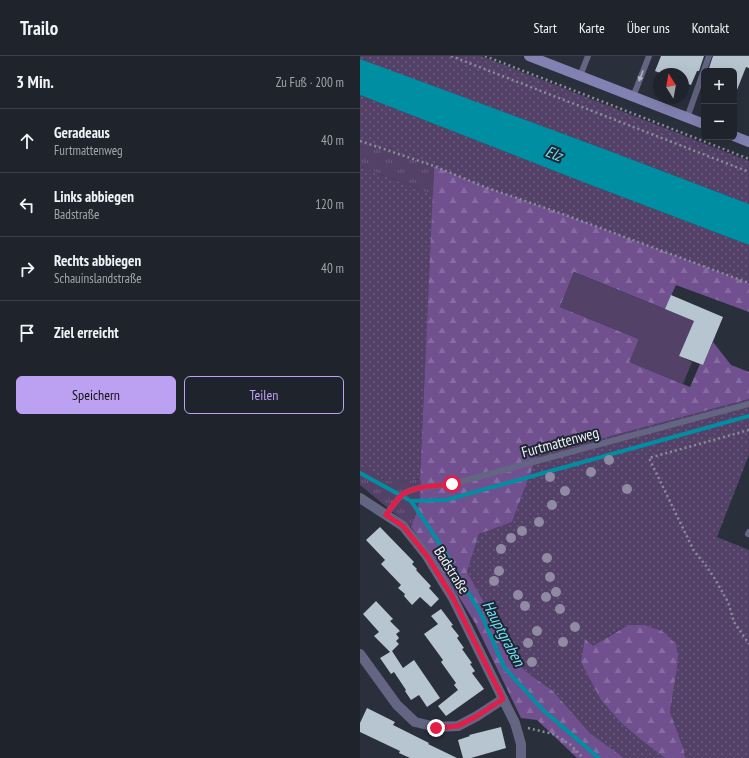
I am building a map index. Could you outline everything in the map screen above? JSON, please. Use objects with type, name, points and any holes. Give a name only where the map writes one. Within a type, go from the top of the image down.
[{"type":"street","points":[[531,56],[701,123]]},
{"type":"street","points":[[737,137],[749,142]]},
{"type":"street","name":"Badstraße","points":[[360,498],[389,510],[427,556],[453,598],[503,699],[514,723],[521,744],[521,758]]},
{"type":"street","points":[[360,654],[397,705],[416,722],[436,728],[458,726],[477,716],[503,699]]},
{"type":"lane","points":[[580,76],[588,56]]},
{"type":"lane","points":[[634,97],[649,56]]},
{"type":"lane","points":[[687,118],[709,56]]},
{"type":"lane","name":"Furtmattenweg","points":[[389,510],[402,495],[408,491],[452,484],[749,404]]},
{"type":"path","points":[[451,56],[749,172]]},
{"type":"path","points":[[485,56],[749,159]]},
{"type":"path","points":[[360,141],[434,166],[487,188],[560,213],[749,284]]},
{"type":"path","points":[[749,430],[649,458],[694,551],[715,579],[728,602],[734,622],[749,644]]},
{"type":"path","points":[[514,723],[530,729],[553,734],[571,745],[583,758]]},
{"type":"green space","points":[[360,56],[481,56],[749,161],[749,204],[386,69],[360,59]]},
{"type":"green space","points":[[360,95],[749,245],[749,283],[485,187],[434,166],[360,141]]},
{"type":"green space","points":[[360,141],[434,166],[433,195],[360,166]]},
{"type":"green space","points":[[360,166],[433,195],[420,479],[398,482],[386,481],[360,466]]},
{"type":"green space","points":[[434,166],[485,187],[749,283],[749,312],[676,285],[665,309],[574,272],[560,307],[639,339],[630,362],[690,387],[700,364],[703,365],[713,342],[731,365],[749,372],[749,399],[537,456],[512,522],[479,534],[467,572],[516,659],[525,671],[553,691],[590,733],[624,758],[577,758],[537,720],[521,718],[475,623],[411,527],[420,498]]},
{"type":"green space","points":[[574,272],[694,321],[679,356],[692,362],[683,384],[629,362],[639,339],[560,307]]},
{"type":"green space","points":[[749,399],[749,455],[717,537],[749,550],[749,758],[685,758],[684,750],[670,712],[676,673],[644,625],[628,625],[593,647],[585,640],[601,700],[620,722],[665,758],[624,758],[590,733],[553,691],[525,671],[516,659],[467,572],[479,534],[512,522],[537,456]]},
{"type":"green space","points":[[360,466],[386,481],[398,482],[420,479],[418,504],[411,527],[360,485]]},
{"type":"green space","points":[[628,625],[644,625],[662,631],[676,644],[678,657],[670,712],[684,750],[685,758],[665,758],[620,722],[601,700],[581,662],[585,639],[593,646]]},
{"type":"water","name":"Elz","points":[[360,59],[749,204],[749,245],[360,95]]},
{"type":"building","points":[[661,56],[704,56],[699,71],[697,71],[691,85],[689,84],[689,68],[656,68]]},
{"type":"building","points":[[713,56],[749,56],[749,68],[746,67],[737,90],[737,68],[709,68]]},
{"type":"building","points":[[671,295],[723,317],[703,365],[679,356],[694,321],[665,309]]},
{"type":"building","points":[[380,527],[414,562],[412,564],[417,569],[416,570],[431,586],[429,588],[439,599],[431,607],[420,597],[412,605],[404,596],[405,594],[398,588],[401,585],[381,564],[385,560],[366,540]]},
{"type":"building","points":[[376,601],[393,619],[390,621],[400,631],[396,634],[399,638],[396,641],[399,644],[392,651],[403,668],[414,660],[440,698],[427,707],[419,695],[411,700],[394,672],[391,674],[380,658],[390,652],[374,636],[379,632],[363,614]]},
{"type":"building","points":[[441,609],[459,636],[457,638],[464,648],[462,649],[472,663],[470,664],[475,671],[472,673],[484,689],[446,716],[438,706],[458,690],[454,685],[456,683],[441,662],[443,660],[424,634],[438,624],[431,616]]},
{"type":"building","points":[[367,708],[395,722],[393,725],[457,758],[410,758],[399,753],[400,751],[360,732],[360,723]]},
{"type":"building","points":[[501,727],[506,748],[471,758],[463,758],[458,740],[470,736],[469,735]]},
{"type":"waterway","points":[[411,501],[446,500],[749,416]]},
{"type":"waterway","name":"Hauptgraben","points":[[360,473],[411,501],[438,541],[482,616],[504,667],[543,710],[599,758]]},
{"type":"route","points":[[436,728],[458,726],[477,716],[503,699],[453,598],[427,556],[403,526],[386,515],[402,495],[408,491],[452,484]]}]
